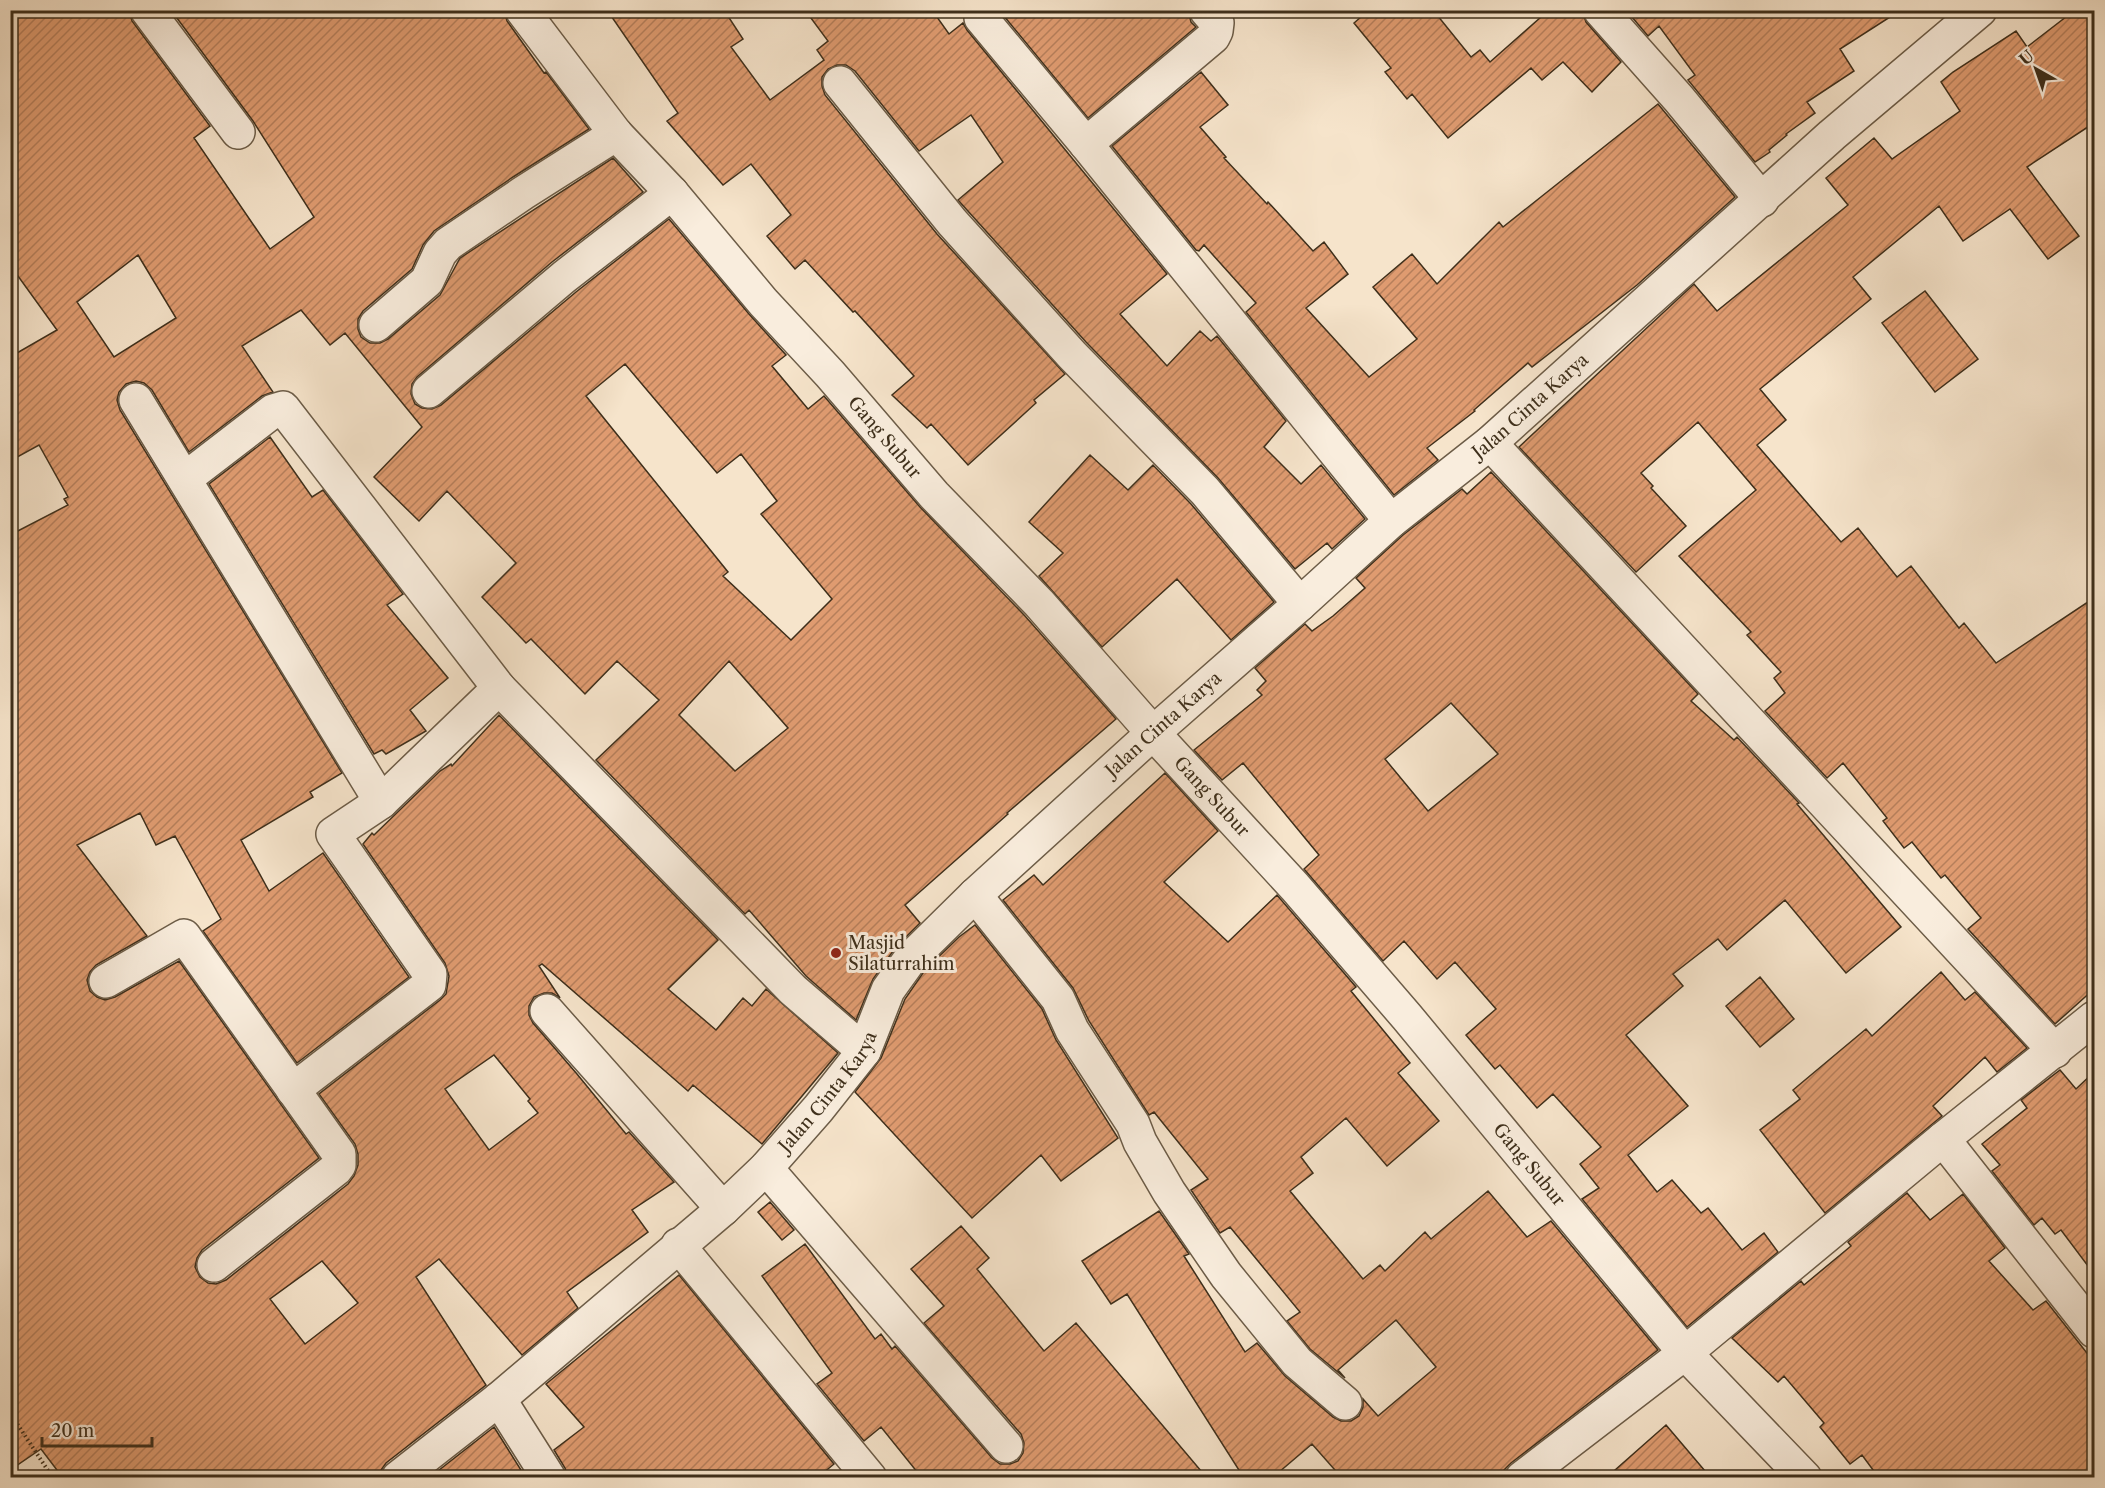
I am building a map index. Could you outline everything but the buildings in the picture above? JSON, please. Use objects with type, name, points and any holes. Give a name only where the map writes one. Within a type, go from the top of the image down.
[{"type":"street","points":[[147,10],[238,132]]},
{"type":"street","name":"Gang Subur","points":[[522,10],[616,134],[672,194],[763,302],[830,374],[934,495],[1039,603],[1153,733],[1303,895],[1686,1353],[1805,1478]]},
{"type":"street","points":[[1086,144],[1213,37],[1216,23],[1206,10]]},
{"type":"street","points":[[1600,10],[1679,99],[1762,200]]},
{"type":"street","name":"Jalan Cinta Karya","points":[[398,1478],[499,1399],[723,1209],[766,1168],[819,1109],[864,1051],[888,990],[911,958],[975,895],[1391,521],[1490,443],[1832,135],[1980,10]]},
{"type":"street","points":[[981,18],[1391,521]]},
{"type":"street","points":[[840,83],[952,222],[1072,355],[1205,491],[1300,604]]},
{"type":"street","points":[[376,325],[427,281],[440,253],[448,244],[522,193],[616,134]]},
{"type":"street","points":[[429,391],[564,277],[672,194]]},
{"type":"street","points":[[136,400],[186,478],[381,802]]},
{"type":"street","points":[[186,478],[273,411],[283,408],[499,688],[793,990],[864,1051]]},
{"type":"street","points":[[1490,443],[2055,1051]]},
{"type":"street","points":[[293,1090],[429,985],[430,974],[333,834],[381,802],[499,688]]},
{"type":"street","points":[[975,895],[1058,999],[1072,1030],[1133,1124],[1140,1142],[1169,1192],[1226,1275],[1297,1362],[1345,1403]]},
{"type":"street","points":[[106,981],[184,936],[339,1154],[339,1164],[336,1169],[214,1265]]},
{"type":"street","points":[[547,1011],[723,1209]]},
{"type":"street","points":[[1522,1478],[1686,1353],[1943,1139],[2094,1018]]},
{"type":"street","points":[[1943,1139],[2094,1331]]},
{"type":"street","points":[[766,1168],[1006,1446]]},
{"type":"street","points":[[678,1245],[870,1478]]},
{"type":"street","points":[[499,1399],[549,1478]]},
{"type":"path","points":[[10,1413],[53,1478]]},
{"type":"place","name":"Masjid Silaturrahim","points":[[836,953]]}]
